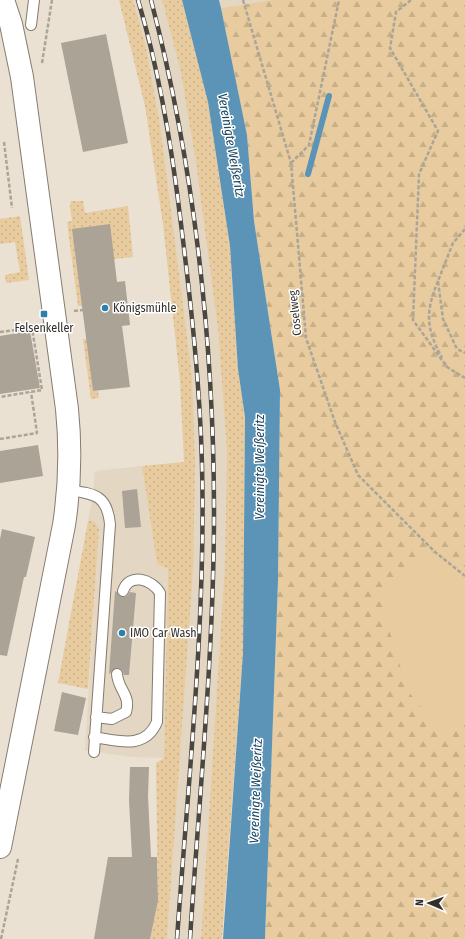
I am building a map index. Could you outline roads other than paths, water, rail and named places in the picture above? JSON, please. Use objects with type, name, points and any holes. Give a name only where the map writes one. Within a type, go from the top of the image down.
[{"type":"main road","points":[[0,847],[64,525],[69,490],[70,457],[68,409],[22,77],[11,24],[3,0]]},
{"type":"lane","points":[[31,25],[34,0]]},
{"type":"lane","points":[[69,490],[94,494],[103,500],[108,511],[110,524],[94,752]]},
{"type":"lane","points":[[94,737],[120,742],[140,741],[148,736],[157,722],[160,593],[156,585],[141,579],[133,580],[127,583],[123,591]]},
{"type":"lane","points":[[96,717],[112,719],[126,712],[128,704],[126,694],[118,681],[118,674]]},
{"type":"water","name":"Vereinigte Weißeritz","points":[[182,0],[219,0],[247,135],[254,221],[280,390],[278,581],[265,939],[223,939],[243,653],[245,417],[238,369],[230,246],[208,102]]},
{"type":"waterway","points":[[308,174],[329,96]]},
{"type":"railway","points":[[138,0],[153,55],[174,167],[192,314],[201,435],[203,524],[199,643],[177,939]]},
{"type":"railway","points":[[151,0],[179,125],[199,254],[210,384],[213,448],[214,512],[212,618],[190,939]]},
{"type":"place","name":"Königsmühle","points":[[105,308]]},
{"type":"place","name":"Felsenkeller","points":[[44,314]]},
{"type":"place","name":"IMO Car Wash","points":[[122,633]]}]
